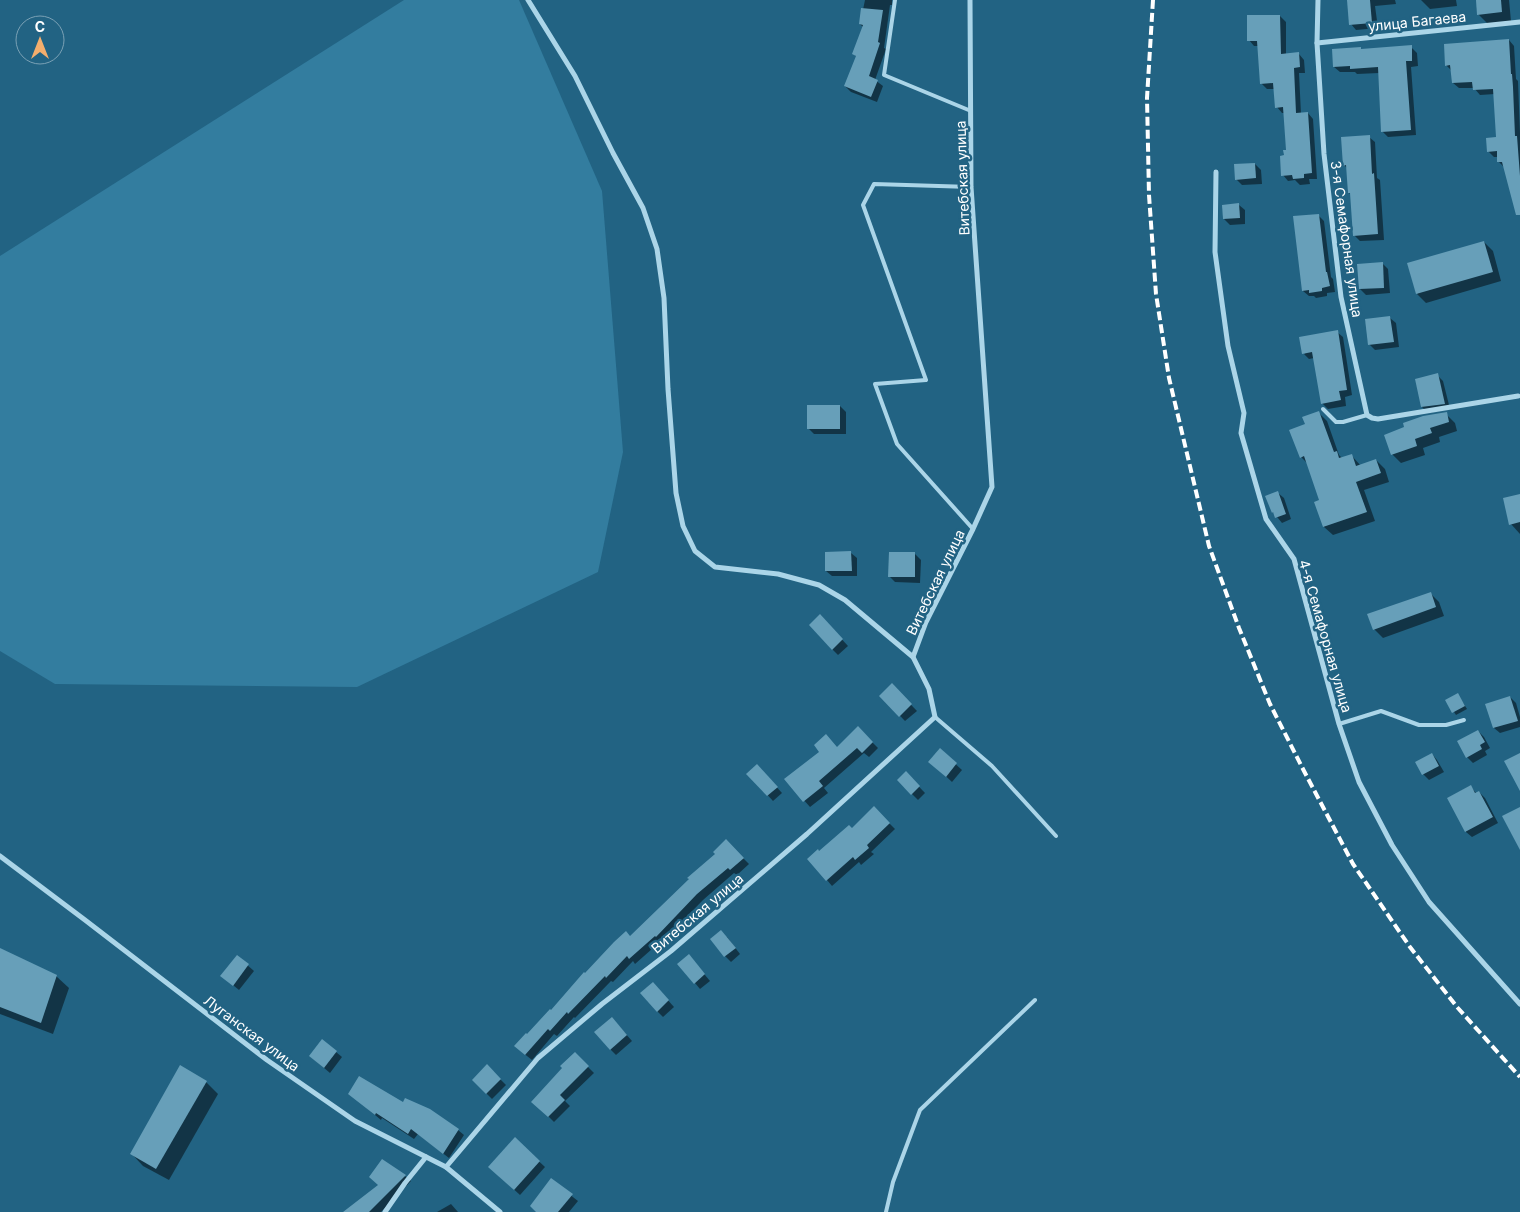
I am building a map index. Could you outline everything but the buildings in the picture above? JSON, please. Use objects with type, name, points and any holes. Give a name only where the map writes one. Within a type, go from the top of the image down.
[{"type":"street","points":[[528,0],[575,76],[643,208],[657,249],[664,298],[668,389],[676,493],[683,526],[695,551],[715,567],[778,574],[818,585],[845,600],[913,658]]},
{"type":"street","name":"Витебская улица","points":[[446,1167],[538,1058],[602,1004],[686,938],[807,834],[935,717],[929,689],[913,658],[926,622],[992,487],[971,187],[970,0]]},
{"type":"street","name":"3-я Семафорная улица","points":[[1318,0],[1317,43],[1324,154],[1341,297],[1367,415]]},
{"type":"street","name":"улица Багаева","points":[[1317,43],[1520,22]]},
{"type":"street","name":"4-я Семафорная улица","points":[[1216,172],[1215,252],[1228,346],[1244,413],[1241,433],[1266,519],[1294,560],[1339,724],[1359,782],[1392,845],[1429,902],[1520,1004]]},
{"type":"street","points":[[1367,415],[1378,419],[1518,396]]},
{"type":"street","name":"Луганская улица","points":[[0,856],[267,1060],[355,1121],[446,1167],[500,1212]]},
{"type":"street","points":[[385,1212],[404,1183],[426,1157]]},
{"type":"lane","points":[[895,0],[884,75],[971,111]]},
{"type":"lane","points":[[971,187],[874,184],[863,205],[926,380],[874,384],[897,444],[973,529]]},
{"type":"lane","points":[[1324,409],[1336,422],[1343,422],[1367,415]]},
{"type":"lane","points":[[1339,724],[1381,711],[1418,724],[1446,725],[1464,720]]},
{"type":"lane","points":[[935,717],[992,766],[1056,836]]},
{"type":"lane","points":[[886,1212],[893,1182],[920,1110],[1035,1000]]},
{"type":"shaded area","points":[[404,0],[519,0],[602,191],[623,452],[598,572],[357,687],[55,684],[0,651],[0,256]]},
{"type":"railway","points":[[1153,0],[1147,98],[1149,195],[1156,294],[1169,378],[1209,546],[1239,628],[1270,704],[1353,864],[1410,947],[1457,1007],[1520,1077]]}]
